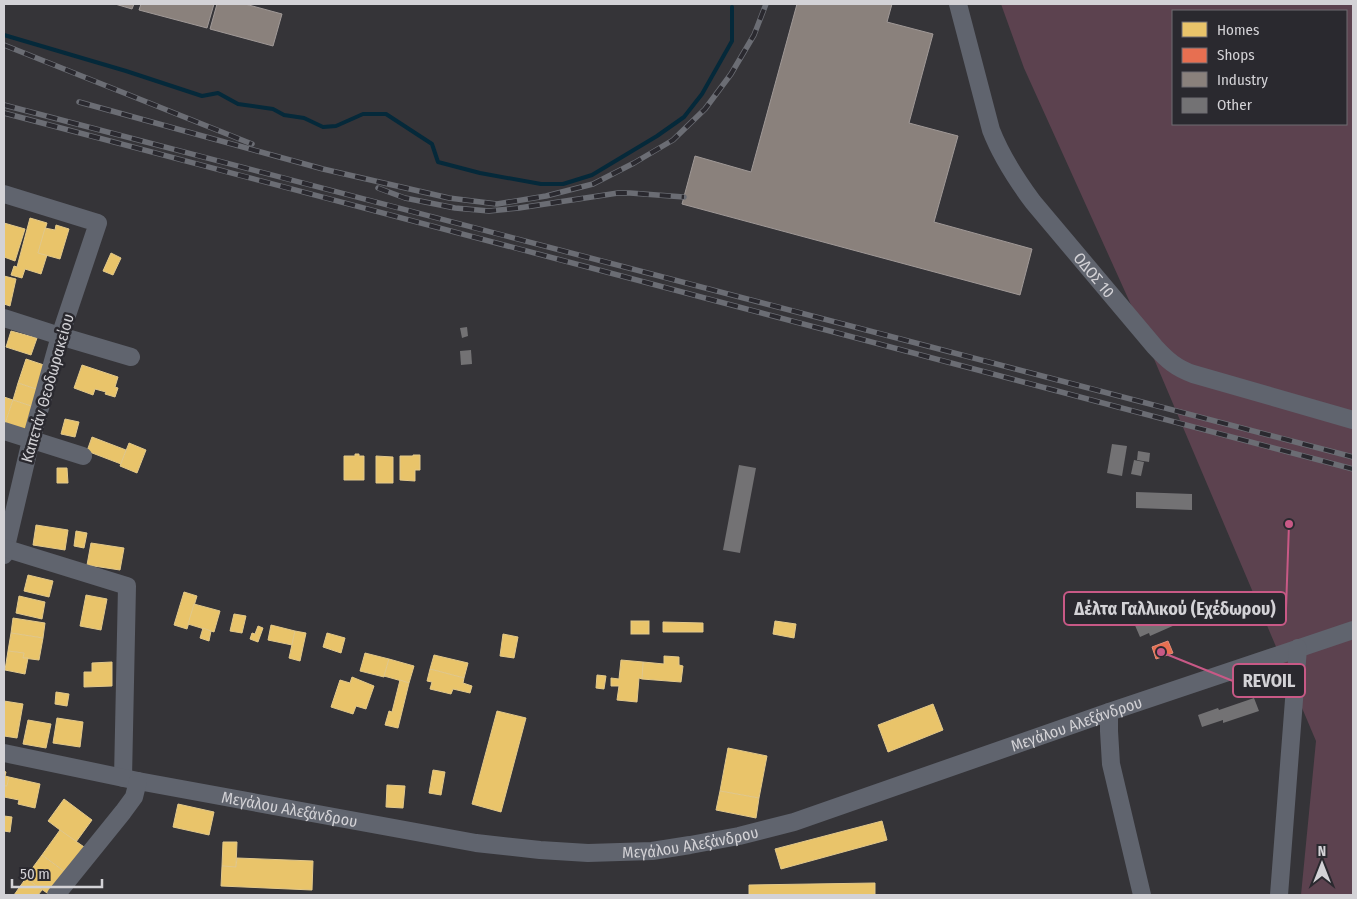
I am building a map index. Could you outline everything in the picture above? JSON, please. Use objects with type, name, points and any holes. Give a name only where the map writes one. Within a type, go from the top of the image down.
[{"type":"street","name":"ΟΔΟΣ 10","points":[[958,4],[991,130],[999,149],[1020,186],[1161,354],[1179,369],[1353,420]]},
{"type":"street","name":"Καπετάν Θεοδωρακείου","points":[[4,194],[98,223],[60,336],[31,440],[4,550]]},
{"type":"street","points":[[4,318],[131,357]]},
{"type":"street","points":[[4,431],[83,456]]},
{"type":"street","points":[[4,550],[127,586],[130,780],[134,797],[56,895]]},
{"type":"street","name":"Μεγάλου Αλεξάνδρου","points":[[4,753],[130,780],[495,846],[588,853],[652,851],[690,846],[739,836],[794,822],[1109,712],[1353,630]]},
{"type":"street","points":[[1279,895],[1298,648]]},
{"type":"street","points":[[1109,712],[1111,764],[1142,895]]},
{"type":"shaded area","points":[[1001,4],[1353,4],[1353,895],[1301,895],[1316,741],[1132,307],[1024,68]]},
{"type":"building: Homes","points":[[30,218],[47,223],[38,253],[47,255],[41,274],[25,269],[22,278],[11,275],[14,266],[17,267]]},
{"type":"building: Homes","points":[[4,223],[25,229],[15,261],[4,257]]},
{"type":"building: Homes","points":[[56,225],[69,229],[60,259],[38,253],[45,228],[55,230]]},
{"type":"building: Homes","points":[[111,253],[121,258],[113,275],[103,271]]},
{"type":"building: Homes","points":[[4,276],[16,279],[10,306],[4,304]]},
{"type":"building: Homes","points":[[11,331],[37,338],[31,355],[6,347]]},
{"type":"building: Homes","points":[[26,359],[50,367],[42,391],[18,383]]},
{"type":"building: Homes","points":[[82,365],[118,377],[115,387],[118,388],[115,397],[95,389],[93,395],[74,388]]},
{"type":"building: Homes","points":[[18,383],[42,391],[37,408],[13,400]]},
{"type":"building: Homes","points":[[4,397],[13,400],[5,424],[4,423]]},
{"type":"building: Homes","points":[[13,400],[37,408],[28,431],[5,424]]},
{"type":"building: Homes","points":[[65,419],[79,422],[75,437],[61,434]]},
{"type":"building: Homes","points":[[92,437],[126,450],[121,464],[87,451]]},
{"type":"building: Homes","points":[[129,443],[146,450],[137,473],[120,466]]},
{"type":"building: Homes","points":[[355,454],[364,456],[364,480],[344,480],[344,456],[355,456]]},
{"type":"building: Homes","points":[[420,455],[420,470],[415,470],[415,481],[400,480],[400,456]]},
{"type":"building: Homes","points":[[376,456],[393,457],[393,483],[376,483]]},
{"type":"building: Homes","points":[[57,468],[67,468],[68,483],[57,483]]},
{"type":"building: Homes","points":[[36,525],[68,530],[65,550],[33,545]]},
{"type":"building: Homes","points":[[76,531],[87,533],[84,548],[74,546]]},
{"type":"building: Homes","points":[[91,543],[124,548],[120,570],[87,565]]},
{"type":"building: Homes","points":[[28,575],[53,581],[49,597],[24,591]]},
{"type":"building: Homes","points":[[184,592],[197,596],[187,629],[174,625]]},
{"type":"building: Homes","points":[[86,595],[107,599],[101,630],[80,626]]},
{"type":"building: Homes","points":[[19,596],[45,602],[42,619],[16,613]]},
{"type":"building: Homes","points":[[194,604],[220,611],[214,632],[188,624]]},
{"type":"building: Homes","points":[[234,614],[246,616],[242,633],[230,631]]},
{"type":"building: Homes","points":[[13,618],[45,623],[43,638],[11,633]]},
{"type":"building: Homes","points":[[631,621],[649,621],[649,634],[631,634]]},
{"type":"building: Homes","points":[[775,621],[796,624],[794,638],[773,634]]},
{"type":"building: Homes","points":[[663,622],[703,623],[703,632],[663,632]]},
{"type":"building: Homes","points":[[271,625],[295,631],[292,645],[268,640]]},
{"type":"building: Homes","points":[[258,626],[263,628],[258,642],[250,639],[252,633],[255,634]]},
{"type":"building: Homes","points":[[203,628],[211,631],[209,641],[200,638]]},
{"type":"building: Homes","points":[[295,631],[306,633],[300,661],[289,658]]},
{"type":"building: Homes","points":[[11,633],[43,638],[39,660],[23,658],[24,653],[8,651]]},
{"type":"building: Homes","points":[[327,633],[345,638],[341,653],[323,647]]},
{"type":"building: Homes","points":[[503,634],[518,637],[514,658],[500,656]]},
{"type":"building: Homes","points":[[8,651],[24,653],[23,658],[28,658],[25,674],[5,670]]},
{"type":"building: Homes","points":[[365,653],[389,659],[384,677],[360,671]]},
{"type":"building: Homes","points":[[434,655],[468,663],[464,678],[430,669]]},
{"type":"building: Homes","points":[[664,656],[679,657],[679,665],[683,666],[681,682],[642,679],[643,662],[664,664]]},
{"type":"building: Homes","points":[[389,659],[414,666],[409,683],[384,676]]},
{"type":"building: Homes","points":[[621,660],[643,662],[642,679],[639,678],[637,702],[617,700],[619,686],[611,686],[611,678],[619,679]]},
{"type":"building: Homes","points":[[112,662],[112,686],[84,687],[84,672],[92,672],[92,663]]},
{"type":"building: Homes","points":[[430,669],[464,678],[463,683],[472,686],[470,693],[453,689],[451,694],[430,689],[432,682],[427,681]]},
{"type":"building: Homes","points":[[597,675],[606,676],[604,689],[596,688]]},
{"type":"building: Homes","points":[[352,677],[374,686],[366,709],[356,706],[353,714],[331,707],[340,680],[350,683]]},
{"type":"building: Homes","points":[[400,680],[409,683],[398,728],[385,725],[389,711],[392,712]]},
{"type":"building: Homes","points":[[56,692],[69,694],[67,706],[55,704]]},
{"type":"building: Homes","points":[[4,701],[23,704],[17,738],[4,736]]},
{"type":"building: Homes","points":[[933,704],[943,730],[888,752],[878,725]]},
{"type":"building: Homes","points":[[497,711],[526,718],[501,812],[472,804]]},
{"type":"building: Homes","points":[[57,718],[83,722],[80,747],[53,743]]},
{"type":"building: Homes","points":[[28,720],[51,724],[46,748],[23,744]]},
{"type":"building: Homes","points":[[728,748],[767,756],[759,798],[720,791]]},
{"type":"building: Homes","points":[[433,770],[445,772],[441,795],[429,793]]},
{"type":"building: Homes","points":[[4,771],[6,772],[5,776],[9,777],[7,786],[4,786]]},
{"type":"building: Homes","points":[[9,777],[40,784],[35,808],[18,804],[19,800],[4,797],[4,786],[7,786]]},
{"type":"building: Homes","points":[[387,785],[405,786],[403,808],[386,807]]},
{"type":"building: Homes","points":[[720,791],[759,798],[756,818],[716,810]]},
{"type":"building: Homes","points":[[64,799],[92,820],[76,842],[48,821]]},
{"type":"building: Homes","points":[[178,804],[214,812],[209,835],[173,827]]},
{"type":"building: Homes","points":[[4,816],[12,817],[10,832],[4,831]]},
{"type":"building: Homes","points":[[882,821],[887,840],[781,869],[775,849]]},
{"type":"building: Homes","points":[[60,830],[87,849],[69,875],[42,855]]},
{"type":"building: Homes","points":[[223,842],[237,842],[236,867],[222,866]]},
{"type":"building: Homes","points":[[42,855],[69,875],[50,895],[25,878]]},
{"type":"building: Homes","points":[[237,858],[313,861],[312,890],[221,886],[222,866],[236,867]]},
{"type":"building: Homes","points":[[26,878],[42,890],[38,895],[14,895]]},
{"type":"building: Homes","points":[[875,883],[875,895],[749,895],[749,885]]},
{"type":"building: Shops","points":[[1168,641],[1173,653],[1156,659],[1152,647]]},
{"type":"building: Industry","points":[[115,4],[134,4],[132,9]]},
{"type":"building: Industry","points":[[141,4],[214,4],[207,28],[139,10]]},
{"type":"building: Industry","points":[[217,4],[245,4],[282,14],[273,46],[210,29]]},
{"type":"building: Industry","points":[[797,4],[892,4],[887,22],[933,34],[909,123],[958,136],[934,222],[1032,249],[1020,295],[682,204],[695,156],[751,172]]},
{"type":"building: Other","points":[[467,327],[468,336],[462,338],[460,328]]},
{"type":"building: Other","points":[[471,350],[472,364],[461,365],[460,351]]},
{"type":"building: Other","points":[[1112,444],[1127,446],[1122,476],[1107,473]]},
{"type":"building: Other","points":[[1138,451],[1150,453],[1149,462],[1137,460]]},
{"type":"building: Other","points":[[1134,460],[1144,462],[1141,476],[1131,474]]},
{"type":"building: Other","points":[[739,465],[756,468],[740,553],[723,550]]},
{"type":"building: Other","points":[[1136,492],[1192,494],[1192,510],[1136,508]]},
{"type":"building: Other","points":[[1175,599],[1184,621],[1150,636],[1149,633],[1140,637],[1131,616]]},
{"type":"building: Other","points":[[1254,698],[1259,711],[1223,723],[1223,720],[1202,727],[1198,715]]},
{"type":"waterway","points":[[4,35],[126,71],[202,96],[218,93],[238,104],[273,109],[284,115],[304,118],[323,127],[336,126],[363,114],[386,114],[432,144],[438,162],[480,173],[541,184],[563,184],[592,175],[657,136],[684,117],[702,94],[732,41],[732,7]]},
{"type":"railway","points":[[79,102],[323,169],[449,198],[497,204],[546,196],[593,184],[673,140],[705,109],[731,74],[754,35],[766,4]]},
{"type":"railway","points":[[4,45],[252,144]]},
{"type":"railway","points":[[4,105],[1353,457]]},
{"type":"railway","points":[[4,113],[1353,469]]},
{"type":"railway","points":[[378,188],[405,198],[455,208],[489,211],[618,193],[684,197]]},
{"type":"place","name":"Δέλτα Γαλλικού (Εχέδωρου)","points":[[1289,524]]},
{"type":"place","name":"REVOIL","points":[[1161,652]]}]
